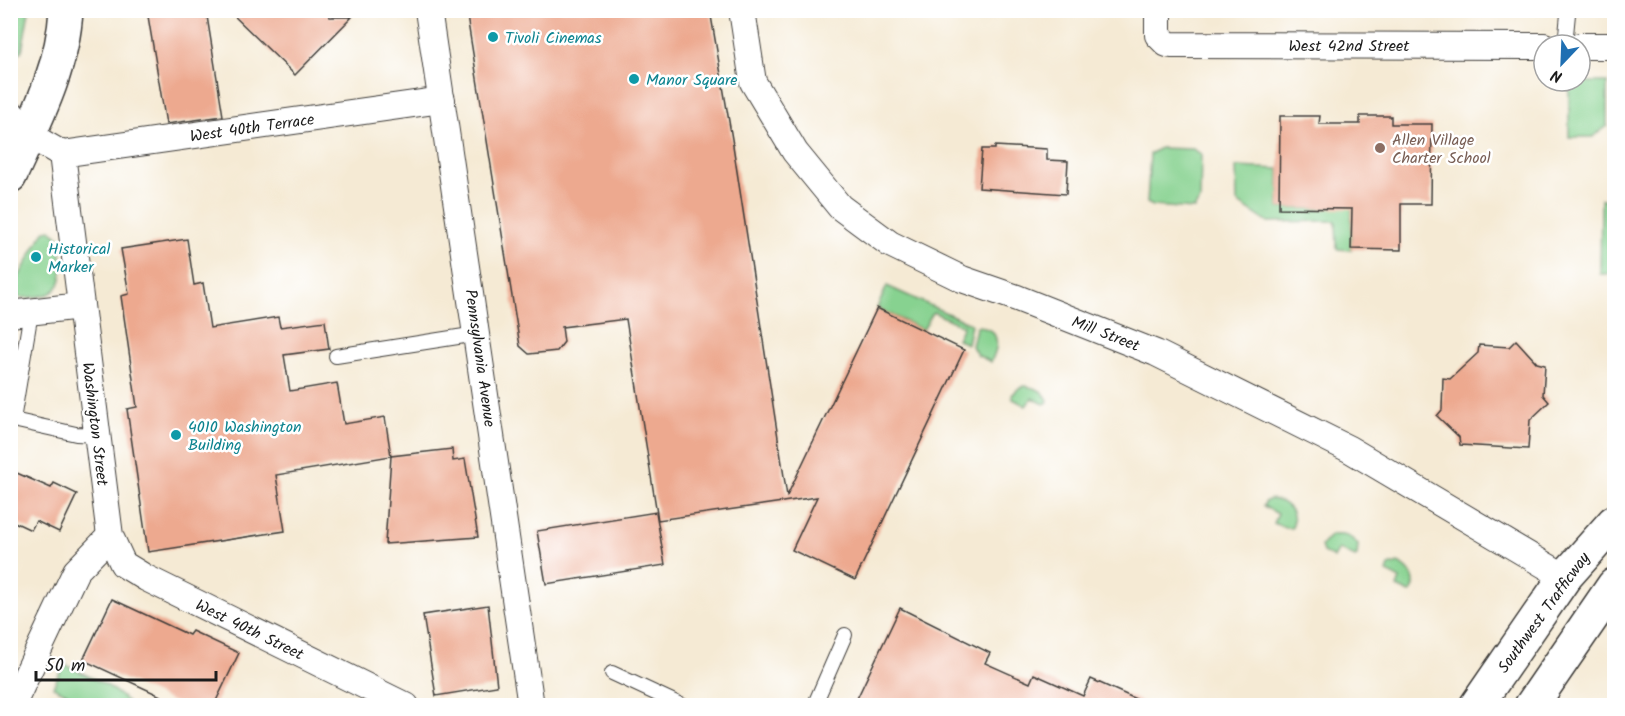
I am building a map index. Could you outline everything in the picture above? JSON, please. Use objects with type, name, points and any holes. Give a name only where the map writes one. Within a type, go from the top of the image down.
[{"type":"main road","points":[[10,176],[20,123],[53,78],[61,54],[66,10]]},
{"type":"main road","name":"Southwest Trafficway","points":[[1476,705],[1565,577],[1614,522]]},
{"type":"main road","points":[[1552,674],[1553,648],[1568,602],[1565,577],[1602,579],[1614,576]]},
{"type":"main road","points":[[1531,705],[1614,585]]},
{"type":"street","name":"Pennsylvania Avenue","points":[[428,10],[531,705]]},
{"type":"street","name":"Mill Street","points":[[742,10],[753,82],[795,152],[840,207],[890,244],[962,279],[1017,298],[1156,353],[1348,449],[1565,577]]},
{"type":"street","name":"West 42nd Street","points":[[1158,23],[1167,44],[1171,45],[1532,46]]},
{"type":"street","points":[[1592,46],[1614,46]]},
{"type":"street","name":"West 40th Terrace","points":[[62,154],[442,100]]},
{"type":"street","points":[[20,123],[62,154]]},
{"type":"street","name":"Washington Street","points":[[62,154],[110,536]]},
{"type":"street","points":[[21,313],[81,306]]},
{"type":"street","points":[[12,705],[76,571],[110,536]]},
{"type":"street","name":"West 40th Street","points":[[110,536],[123,564],[146,578],[406,705]]},
{"type":"lane","points":[[1566,33],[1569,10]]},
{"type":"lane","points":[[21,313],[11,421],[76,434],[97,435]]},
{"type":"lane","points":[[336,356],[477,334]]},
{"type":"lane","points":[[814,705],[845,635]]},
{"type":"lane","points":[[612,673],[683,705]]},
{"type":"green space","points":[[10,11],[29,11],[22,51],[15,55],[11,54]]},
{"type":"green space","points":[[1592,82],[1607,82],[1607,126],[1593,137],[1569,137],[1569,93],[1592,93]]},
{"type":"green space","points":[[1160,148],[1193,149],[1201,154],[1200,200],[1194,209],[1153,206],[1147,203],[1150,154]]},
{"type":"green space","points":[[1236,167],[1279,169],[1279,208],[1323,209],[1352,204],[1351,250],[1337,249],[1336,221],[1267,222],[1237,202]]},
{"type":"green space","points":[[1601,199],[1614,199],[1614,274],[1600,274]]},
{"type":"green space","points":[[51,230],[59,237],[62,264],[62,273],[57,288],[41,296],[18,297],[16,282],[43,233]]},
{"type":"green space","points":[[887,286],[971,324],[967,344],[957,339],[963,326],[933,312],[923,330],[877,308]]},
{"type":"green space","points":[[979,326],[992,331],[997,342],[991,362],[977,355],[972,346],[976,328]]},
{"type":"green space","points":[[1025,386],[1041,392],[1048,400],[1047,403],[1044,404],[1032,398],[1026,406],[1013,399],[1012,395]]},
{"type":"green space","points":[[1271,499],[1286,505],[1292,512],[1292,528],[1285,528],[1274,523],[1278,514],[1263,506]]},
{"type":"green space","points":[[1331,535],[1343,535],[1353,539],[1358,545],[1357,556],[1339,549],[1334,558],[1323,552],[1321,546]]},
{"type":"green space","points":[[1398,563],[1410,572],[1414,580],[1410,593],[1397,587],[1400,579],[1387,572],[1389,566]]},
{"type":"green space","points":[[64,664],[108,686],[128,702],[126,705],[92,705],[53,687]]},
{"type":"building","points":[[147,10],[206,10],[223,116],[166,124]]},
{"type":"building","points":[[228,10],[329,10],[329,17],[352,17],[295,75]]},
{"type":"building","points":[[466,10],[710,10],[787,496],[877,308],[964,350],[855,580],[792,550],[817,497],[658,520],[626,319],[562,327],[564,342],[557,351],[529,354],[520,346]]},
{"type":"building","name":"Allen Village Charter School","points":[[1280,116],[1320,116],[1319,124],[1360,124],[1360,116],[1391,116],[1391,124],[1432,124],[1431,204],[1401,204],[1401,250],[1351,249],[1352,209],[1279,208]]},
{"type":"building","points":[[995,146],[1047,149],[1047,160],[1068,161],[1066,194],[979,188],[982,149],[995,149]]},
{"type":"building","points":[[187,239],[194,285],[203,283],[210,328],[278,317],[280,327],[325,321],[329,349],[284,355],[290,391],[337,383],[344,424],[385,417],[391,456],[276,475],[285,531],[148,552],[127,409],[137,407],[121,296],[129,294],[121,249]]},
{"type":"building","points":[[1516,340],[1537,363],[1545,365],[1543,395],[1549,402],[1530,420],[1528,449],[1460,445],[1459,437],[1437,416],[1442,410],[1443,378],[1450,379],[1478,353],[1479,345],[1509,347]]},
{"type":"building","points":[[452,449],[453,461],[465,459],[478,537],[385,544],[391,456]]},
{"type":"building","points":[[10,470],[51,488],[54,483],[77,494],[59,532],[36,521],[31,530],[10,520]]},
{"type":"building","points":[[656,512],[665,565],[546,584],[537,531]]},
{"type":"building","points":[[112,599],[189,635],[192,631],[239,653],[214,705],[180,705],[83,660]]},
{"type":"building","points":[[488,605],[497,686],[436,696],[423,615]]},
{"type":"building","points":[[900,608],[990,653],[985,663],[1030,683],[1034,674],[1083,696],[1091,679],[1149,705],[854,705]]},
{"type":"place","name":"Tivoli Cinemas","points":[[493,37]]},
{"type":"place","name":"Manor Square","points":[[634,79]]},
{"type":"place","name":"Allen Village Charter School","points":[[1380,148]]},
{"type":"place","name":"Historical Marker","points":[[36,257]]},
{"type":"place","name":"4010 Washington Building","points":[[176,435]]}]
